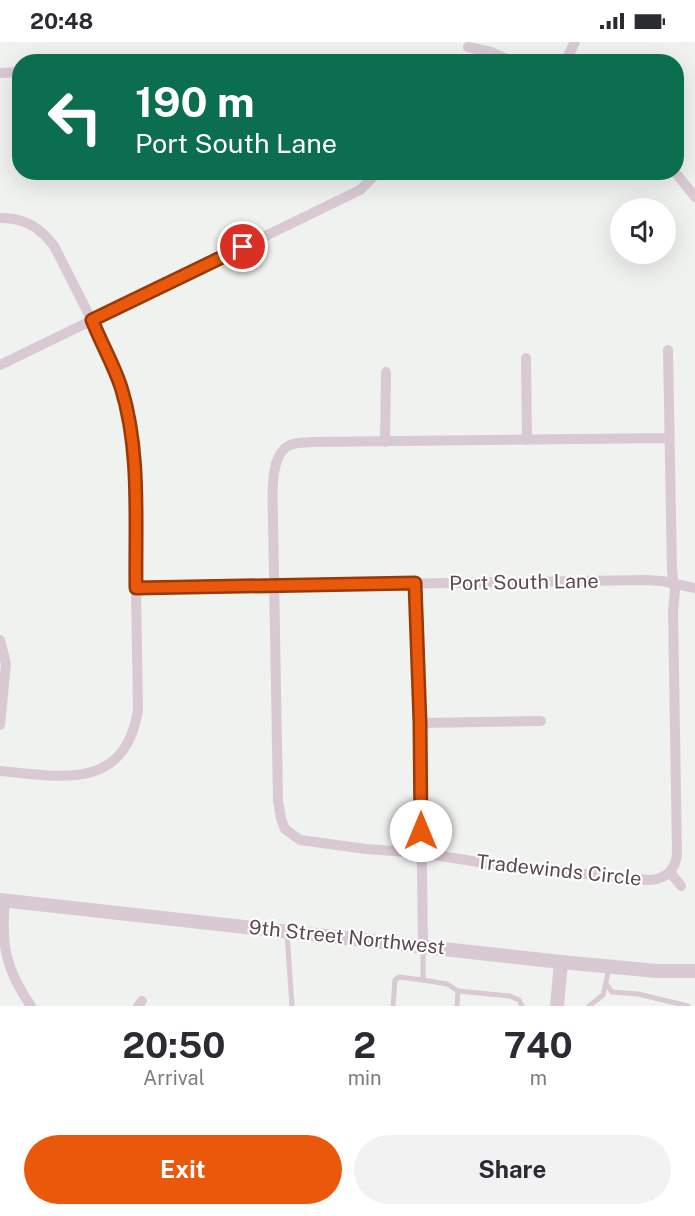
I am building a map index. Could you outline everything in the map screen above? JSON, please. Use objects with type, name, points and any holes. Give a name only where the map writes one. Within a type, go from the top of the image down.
[{"type":"street","points":[[468,47],[495,54]]},
{"type":"street","points":[[0,365],[360,190],[370,180]]},
{"type":"street","points":[[681,180],[695,197]]},
{"type":"street","points":[[0,218],[25,221],[37,227],[49,239],[69,272],[111,358],[122,390],[132,446],[138,710],[134,732],[127,746],[117,757],[100,769],[86,775],[69,777],[0,771]]},
{"type":"street","points":[[668,350],[668,438]]},
{"type":"street","points":[[526,358],[527,440]]},
{"type":"street","points":[[385,442],[386,372]]},
{"type":"street","name":"Tradewinds Circle","points":[[668,438],[673,584],[677,853],[675,864],[670,872],[662,879],[649,880],[511,867],[421,853],[366,849],[300,840],[285,829],[278,800],[273,474],[281,453],[297,443],[668,438]]},
{"type":"street","name":"Port South Lane","points":[[136,588],[645,580],[695,588]]},
{"type":"street","points":[[415,583],[420,723],[423,946]]},
{"type":"street","points":[[0,640],[6,664],[0,725]]},
{"type":"street","points":[[420,723],[541,721]]},
{"type":"street","points":[[670,872],[681,886]]},
{"type":"street","points":[[2,900],[5,953],[15,981],[30,1006]]},
{"type":"street","name":"9th Street Northwest","points":[[2,900],[609,967],[695,971]]},
{"type":"street","points":[[557,1006],[561,962]]},
{"type":"lane","points":[[287,931],[292,1006]]},
{"type":"lane","points":[[423,946],[423,980]]},
{"type":"lane","points":[[589,1006],[603,995],[607,985],[609,967]]},
{"type":"lane","points":[[393,1006],[395,980],[399,977],[447,984],[458,991],[510,996],[519,1000],[522,1006]]},
{"type":"lane","points":[[607,985],[612,992],[638,994],[688,1006]]},
{"type":"lane","points":[[457,1006],[458,991]]},
{"type":"route","points":[[243,247],[92,320],[111,358],[122,390],[132,446],[136,588],[415,583],[421,831]]}]
